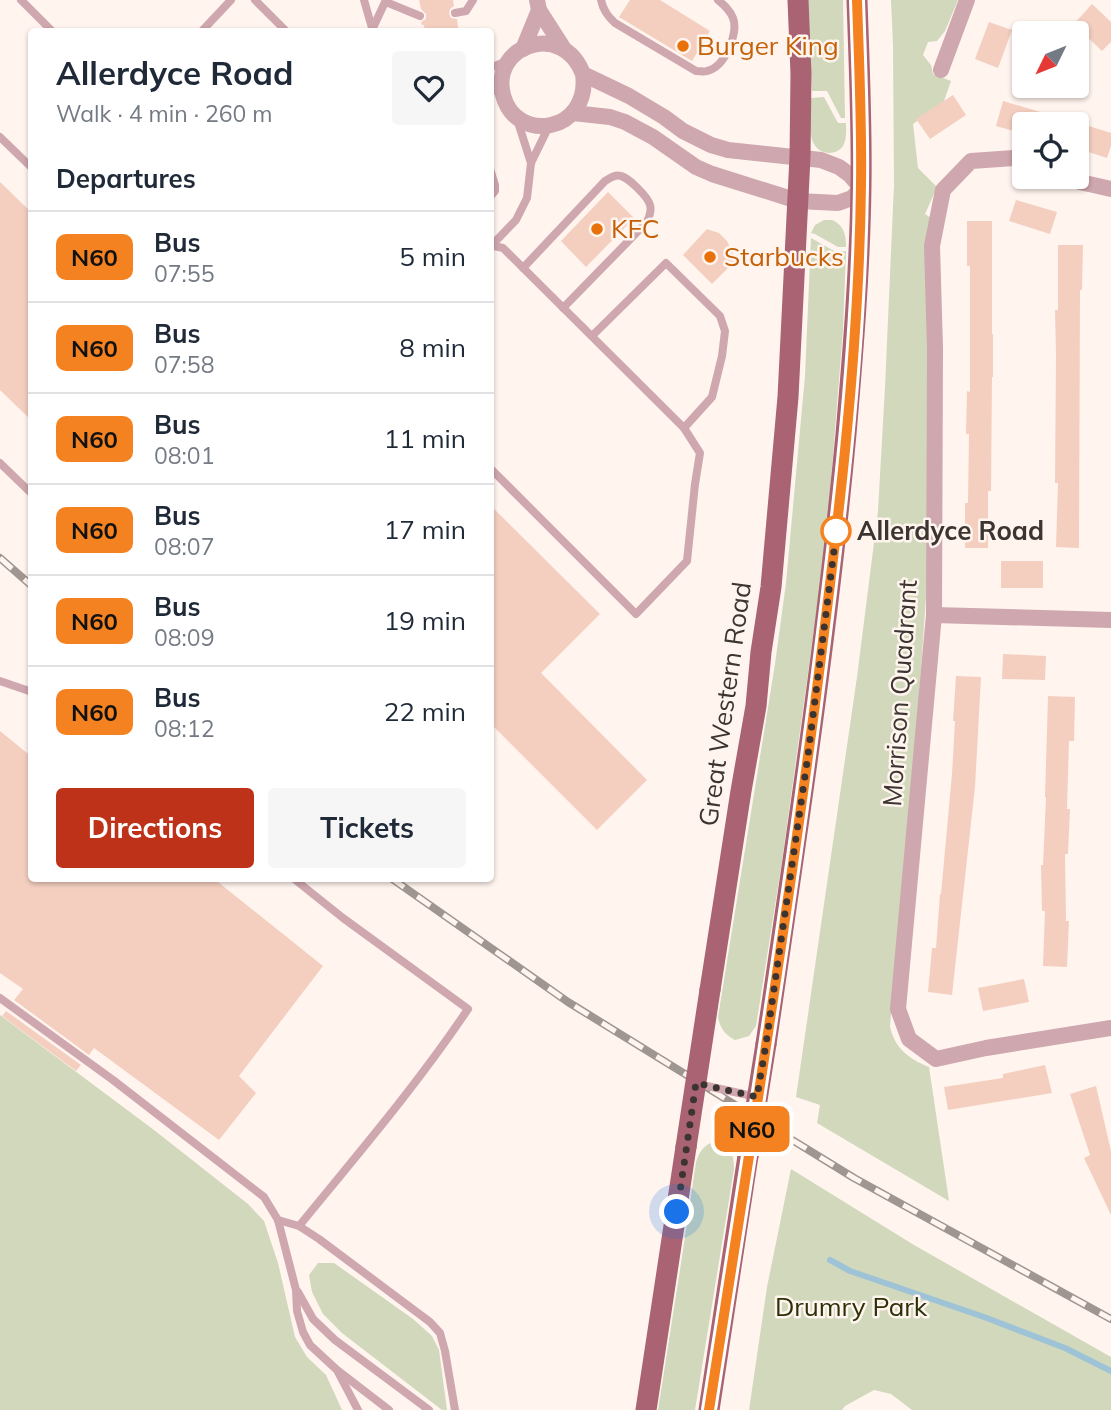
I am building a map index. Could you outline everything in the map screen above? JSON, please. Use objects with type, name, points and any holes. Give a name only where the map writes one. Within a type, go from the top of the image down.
[{"type":"main road","name":"Great Western Road","points":[[646,1410],[756,706],[771,587],[788,397],[798,201],[801,74],[798,0]]},
{"type":"main road","points":[[709,1410],[808,755],[840,502],[853,360],[861,188],[857,0]]},
{"type":"street","points":[[941,70],[967,0]]},
{"type":"street","points":[[538,5],[564,49]]},
{"type":"street","points":[[517,54],[533,45],[544,43],[564,49],[573,56],[580,64],[585,85],[580,105],[573,113],[550,126],[538,126],[516,116],[504,98],[502,78],[517,54],[538,5]]},
{"type":"street","points":[[573,113],[610,117],[625,122],[653,137],[696,167],[798,201],[838,203],[852,198],[861,188],[839,167],[821,160],[728,150],[711,145],[683,131],[629,96],[583,74]]},
{"type":"street","name":"Morrison Quadrant","points":[[1012,158],[971,160],[943,190],[933,246],[934,615],[898,1009],[909,1039],[936,1059],[986,1048],[1111,1028]]},
{"type":"street","points":[[1089,184],[1111,189]]},
{"type":"street","points":[[934,615],[1111,620]]},
{"type":"lane","points":[[21,0],[49,28]]},
{"type":"lane","points":[[205,28],[231,0]]},
{"type":"lane","points":[[255,0],[283,28]]},
{"type":"lane","points":[[364,0],[371,28]]},
{"type":"lane","points":[[455,13],[466,11],[473,0]]},
{"type":"lane","points":[[601,0],[607,16],[615,23],[696,71],[706,72],[722,62],[734,31],[734,19],[718,0]]},
{"type":"lane","points":[[373,28],[386,1],[420,16]]},
{"type":"lane","points":[[494,66],[517,54]]},
{"type":"lane","points":[[494,89],[504,98]]},
{"type":"lane","points":[[494,243],[516,220],[527,198],[530,163],[516,116]]},
{"type":"lane","points":[[530,163],[550,126]]},
{"type":"lane","points":[[0,137],[28,164]]},
{"type":"lane","points":[[523,268],[605,181],[613,176],[623,176],[630,181],[650,205],[651,213],[647,222],[564,308]]},
{"type":"lane","points":[[494,246],[503,248],[684,428],[700,453],[687,561],[636,614],[494,472]]},
{"type":"lane","points":[[592,336],[666,263],[720,316],[725,331],[712,397],[684,428]]},
{"type":"lane","points":[[0,463],[28,490]]},
{"type":"lane","points":[[0,681],[28,691]]},
{"type":"lane","points":[[298,882],[468,1009],[386,1120],[299,1226]]},
{"type":"lane","points":[[0,998],[113,1080],[264,1197],[278,1220],[296,1290],[297,1311],[310,1345],[337,1370],[389,1410]]},
{"type":"lane","points":[[696,1083],[757,1097]]},
{"type":"lane","points":[[278,1220],[299,1226],[319,1239],[430,1322],[440,1333],[445,1351],[454,1410]]},
{"type":"lane","points":[[296,1290],[313,1319],[335,1340],[429,1410]]},
{"type":"lane","points":[[337,1370],[358,1410]]},
{"type":"green space","points":[[807,0],[843,0],[845,118],[841,118],[827,91],[812,91]]},
{"type":"green space","points":[[891,0],[958,0],[945,31],[937,41],[928,42],[923,55],[931,65],[933,74],[951,81],[944,101],[913,124],[918,168],[937,187],[925,214],[931,218],[927,582],[890,1026],[895,1041],[903,1052],[929,1067],[949,1201],[817,1123],[820,1105],[796,1097],[857,677],[878,511],[894,185]]},
{"type":"green space","points":[[824,97],[838,123],[846,123],[843,146],[832,153],[817,148],[811,134],[811,98]]},
{"type":"green space","points":[[824,220],[832,220],[842,228],[846,247],[838,247],[811,233],[815,225]]},
{"type":"green space","points":[[811,238],[836,252],[846,251],[843,330],[826,543],[756,1026],[749,1036],[735,1040],[723,1031],[718,1017],[786,583],[805,376]]},
{"type":"green space","points":[[0,1015],[154,1130],[248,1204],[264,1221],[278,1263],[295,1337],[307,1357],[326,1375],[342,1410],[0,1410]]},
{"type":"green space","points":[[715,1141],[724,1142],[729,1148],[734,1169],[695,1410],[658,1410],[696,1162],[702,1149]]},
{"type":"green space","name":"Drumry Park","points":[[791,1169],[914,1245],[1111,1357],[1111,1410],[912,1410],[891,1394],[874,1390],[842,1410],[749,1410],[767,1287]]},
{"type":"green space","points":[[318,1263],[334,1263],[413,1319],[432,1336],[439,1350],[447,1410],[442,1410],[342,1333],[323,1314],[312,1292],[309,1275]]},
{"type":"building","points":[[419,0],[453,0],[454,6],[449,13],[451,18],[457,19],[458,28],[424,28],[421,22],[426,19],[426,14],[421,9]]},
{"type":"building","name":"Burger King","points":[[630,0],[660,0],[710,31],[692,61],[619,17]]},
{"type":"building","points":[[1092,4],[1111,22],[1111,42],[1102,51],[1089,38],[1089,21],[1077,21]]},
{"type":"building","points":[[989,22],[1012,30],[998,68],[975,59]]},
{"type":"building","points":[[953,95],[966,115],[930,139],[916,119]]},
{"type":"building","points":[[1003,101],[1040,112],[1012,112],[1012,131],[996,126]]},
{"type":"building","points":[[1089,126],[1111,133],[1107,158],[1089,152]]},
{"type":"building","points":[[0,182],[28,209],[28,417],[0,390]]},
{"type":"building","name":"KFC","points":[[608,192],[634,218],[586,267],[561,241]]},
{"type":"building","points":[[1016,200],[1057,212],[1050,234],[1009,221]]},
{"type":"building","points":[[967,221],[992,221],[993,377],[988,548],[965,548],[969,434],[966,434],[967,391],[970,392],[970,266],[967,266]]},
{"type":"building","name":"Starbucks","points":[[707,229],[719,233],[727,241],[736,260],[712,284],[683,255]]},
{"type":"building","points":[[1058,245],[1083,245],[1080,290],[1079,548],[1056,547],[1058,483],[1055,483],[1055,310],[1058,310]]},
{"type":"building","points":[[494,509],[600,614],[541,673],[647,780],[597,830],[494,727]]},
{"type":"building","points":[[1001,561],[1043,561],[1043,588],[1001,588]]},
{"type":"building","points":[[1003,654],[1046,656],[1045,680],[1002,679]]},
{"type":"building","points":[[956,676],[981,677],[975,787],[952,995],[928,992],[932,948],[936,948],[952,774]]},
{"type":"building","points":[[1048,696],[1075,697],[1074,741],[1069,741],[1067,809],[1070,809],[1068,854],[1065,854],[1066,921],[1069,921],[1067,967],[1043,966],[1045,911],[1042,911],[1041,865],[1046,797]]},
{"type":"building","points":[[0,731],[28,754],[28,882],[218,882],[323,966],[239,1076],[256,1093],[219,1140],[94,1048],[89,1055],[14,1000],[23,989],[0,973]]},
{"type":"building","points":[[1024,979],[1029,1002],[983,1011],[978,988]]},
{"type":"building","points":[[6,1011],[81,1065],[76,1071],[2,1016]]},
{"type":"building","points":[[1045,1065],[1052,1093],[948,1110],[944,1087],[1003,1078],[1003,1074]]},
{"type":"building","points":[[1096,1086],[1111,1151],[1111,1215],[1084,1158],[1090,1155],[1070,1094]]},
{"type":"waterway","points":[[830,1260],[850,1271],[1065,1348],[1111,1371]]},
{"type":"railway","points":[[0,558],[28,582]]},
{"type":"railway","points":[[397,882],[568,1002],[854,1178],[1111,1319]]},
{"type":"bus line","name":"N60","points":[[709,1410],[808,755],[840,502],[853,360],[861,188],[857,0]]},
{"type":"place","name":"Burger King","points":[[683,46]]},
{"type":"place","name":"KFC","points":[[597,229]]},
{"type":"place","name":"Starbucks","points":[[710,257]]},
{"type":"place","name":"Allerdyce Road","points":[[836,531]]},
{"type":"route","points":[[677,1212],[696,1083],[757,1097],[808,755],[837,527],[836,531]]}]
